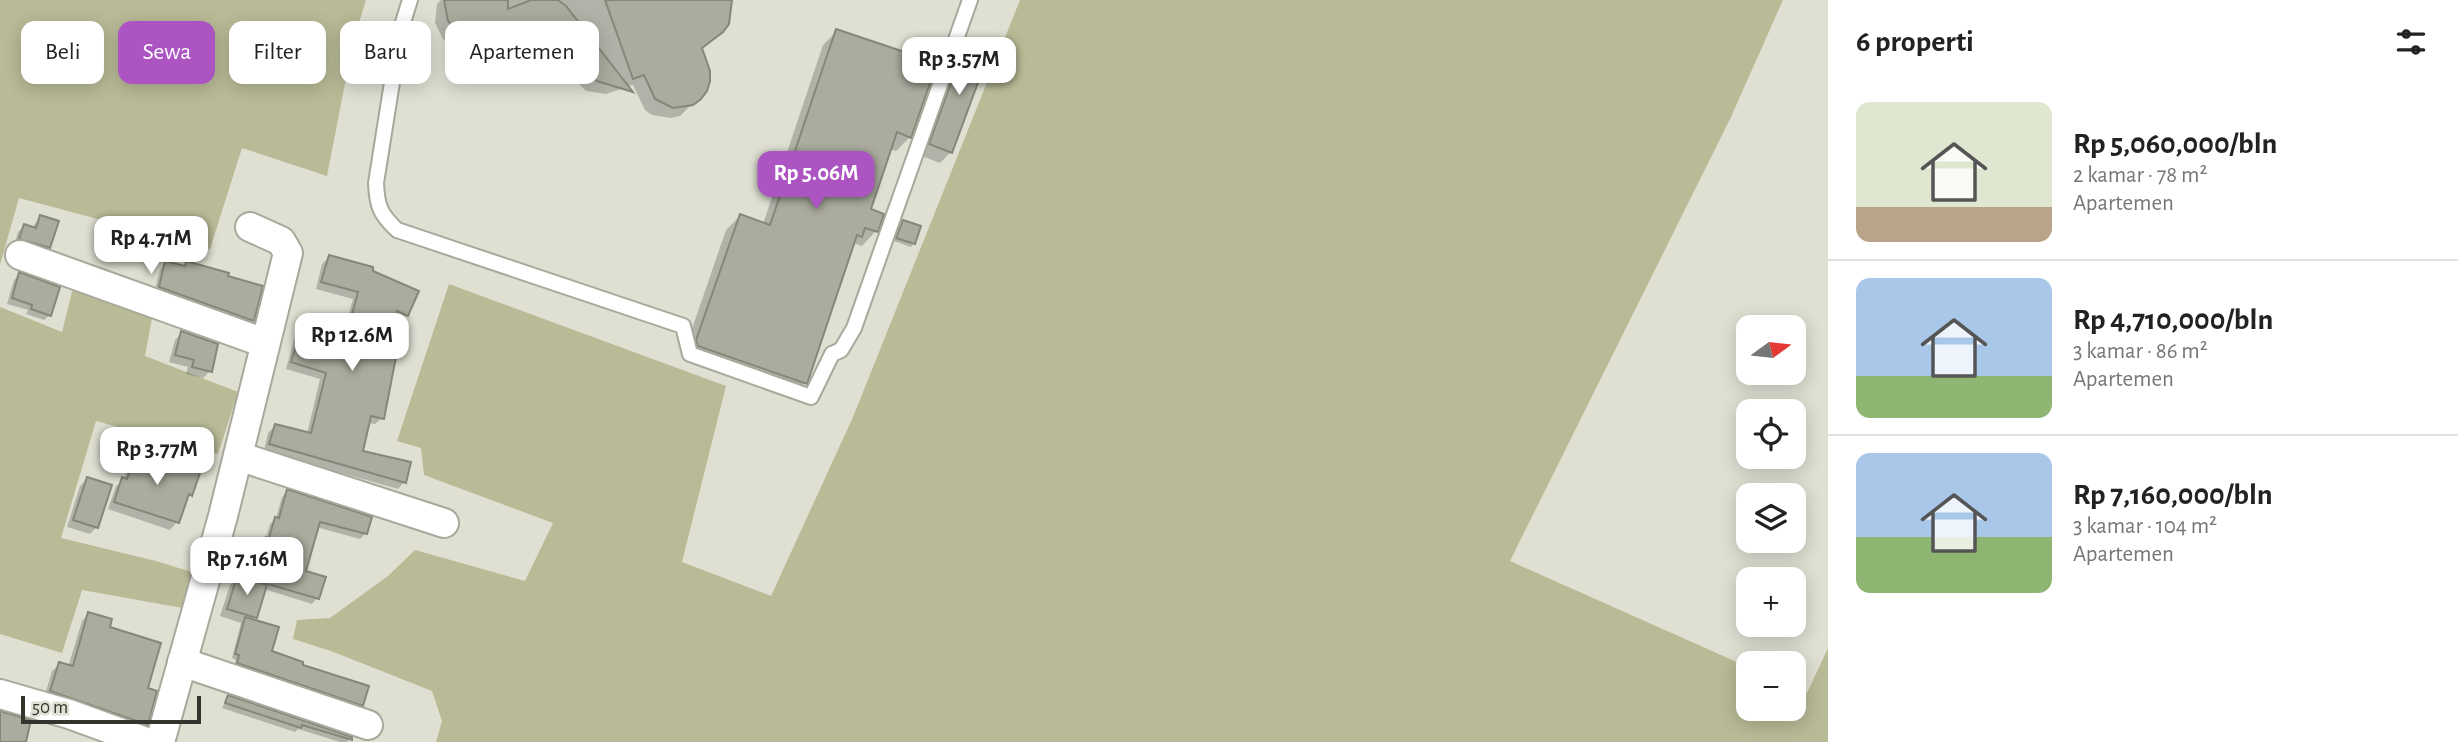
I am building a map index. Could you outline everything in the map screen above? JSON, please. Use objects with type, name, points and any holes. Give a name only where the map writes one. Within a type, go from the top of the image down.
[{"type":"street","points":[[160,742],[238,456],[287,249],[281,241],[250,227]]},
{"type":"street","points":[[20,255],[265,343]]},
{"type":"street","points":[[238,456],[444,523]]},
{"type":"street","points":[[182,662],[368,725]]},
{"type":"street","points":[[0,694],[69,714],[146,742]]},
{"type":"lane","points":[[410,0],[400,32],[376,183],[377,201],[383,217],[397,230],[683,326],[691,354],[811,397],[832,354],[841,351],[854,328],[970,0]]},
{"type":"green space","points":[[0,0],[366,0],[360,21],[340,21],[340,84],[345,84],[327,176],[242,148],[210,249],[19,198],[0,265]]},
{"type":"green space","points":[[1020,0],[1783,0],[1731,117],[1510,561],[1736,662],[1736,721],[1806,721],[1806,693],[1828,648],[1828,742],[436,742],[442,721],[432,691],[293,639],[297,620],[330,618],[388,576],[415,550],[525,581],[553,523],[424,475],[421,448],[397,441],[449,284],[726,386],[682,562],[771,596],[853,417]]},
{"type":"green space","points":[[74,284],[153,313],[145,356],[238,392],[218,454],[96,421],[61,538],[198,574],[188,609],[82,590],[62,653],[0,634],[0,307],[62,332]]},
{"type":"building","points":[[444,0],[508,0],[508,9],[531,0],[558,0],[578,21],[448,21]]},
{"type":"building","points":[[605,0],[732,0],[729,24],[702,48],[710,71],[710,81],[701,99],[693,105],[673,108],[655,99],[644,75],[633,79]]},
{"type":"building","points":[[836,29],[937,63],[911,138],[897,132],[871,209],[884,214],[878,232],[865,228],[862,237],[857,235],[807,384],[698,346],[696,340],[740,214],[770,225]]},
{"type":"building","points":[[966,41],[990,50],[952,153],[929,144]]},
{"type":"building","points":[[599,48],[633,92],[599,82]]},
{"type":"building","points":[[40,215],[59,221],[50,248],[19,239],[24,224],[36,228]]},
{"type":"building","points":[[903,220],[921,226],[915,244],[896,238]]},
{"type":"building","points":[[329,255],[373,267],[373,271],[419,291],[408,316],[397,311],[386,354],[396,357],[384,419],[371,416],[363,451],[411,462],[406,483],[269,444],[275,424],[311,433],[326,373],[291,362],[302,328],[345,341],[358,292],[321,282]]},
{"type":"building","points":[[165,261],[185,266],[186,261],[263,286],[254,321],[159,287]]},
{"type":"building","points":[[19,272],[60,287],[51,316],[12,298]]},
{"type":"building","points":[[181,331],[218,344],[212,372],[192,367],[194,360],[175,355]]},
{"type":"building","points":[[137,451],[200,473],[179,523],[114,502],[122,477],[127,479]]},
{"type":"building","points":[[87,477],[112,485],[98,528],[73,520]]},
{"type":"building","points":[[287,489],[372,517],[367,534],[320,522],[306,571],[326,577],[319,599],[254,580],[266,537],[269,538],[275,517],[279,518]]},
{"type":"building","points":[[237,576],[267,585],[257,618],[227,609]]},
{"type":"building","points":[[88,612],[112,619],[110,627],[161,643],[148,688],[157,691],[148,725],[50,691],[59,662],[73,666]]},
{"type":"building","points":[[245,617],[279,627],[272,651],[303,662],[303,665],[369,686],[363,706],[237,663],[239,655],[235,654]]},
{"type":"building","points":[[228,695],[352,737],[352,740],[302,725],[301,728],[225,703]]},
{"type":"building","points":[[0,711],[31,720],[26,742],[0,742]]}]
